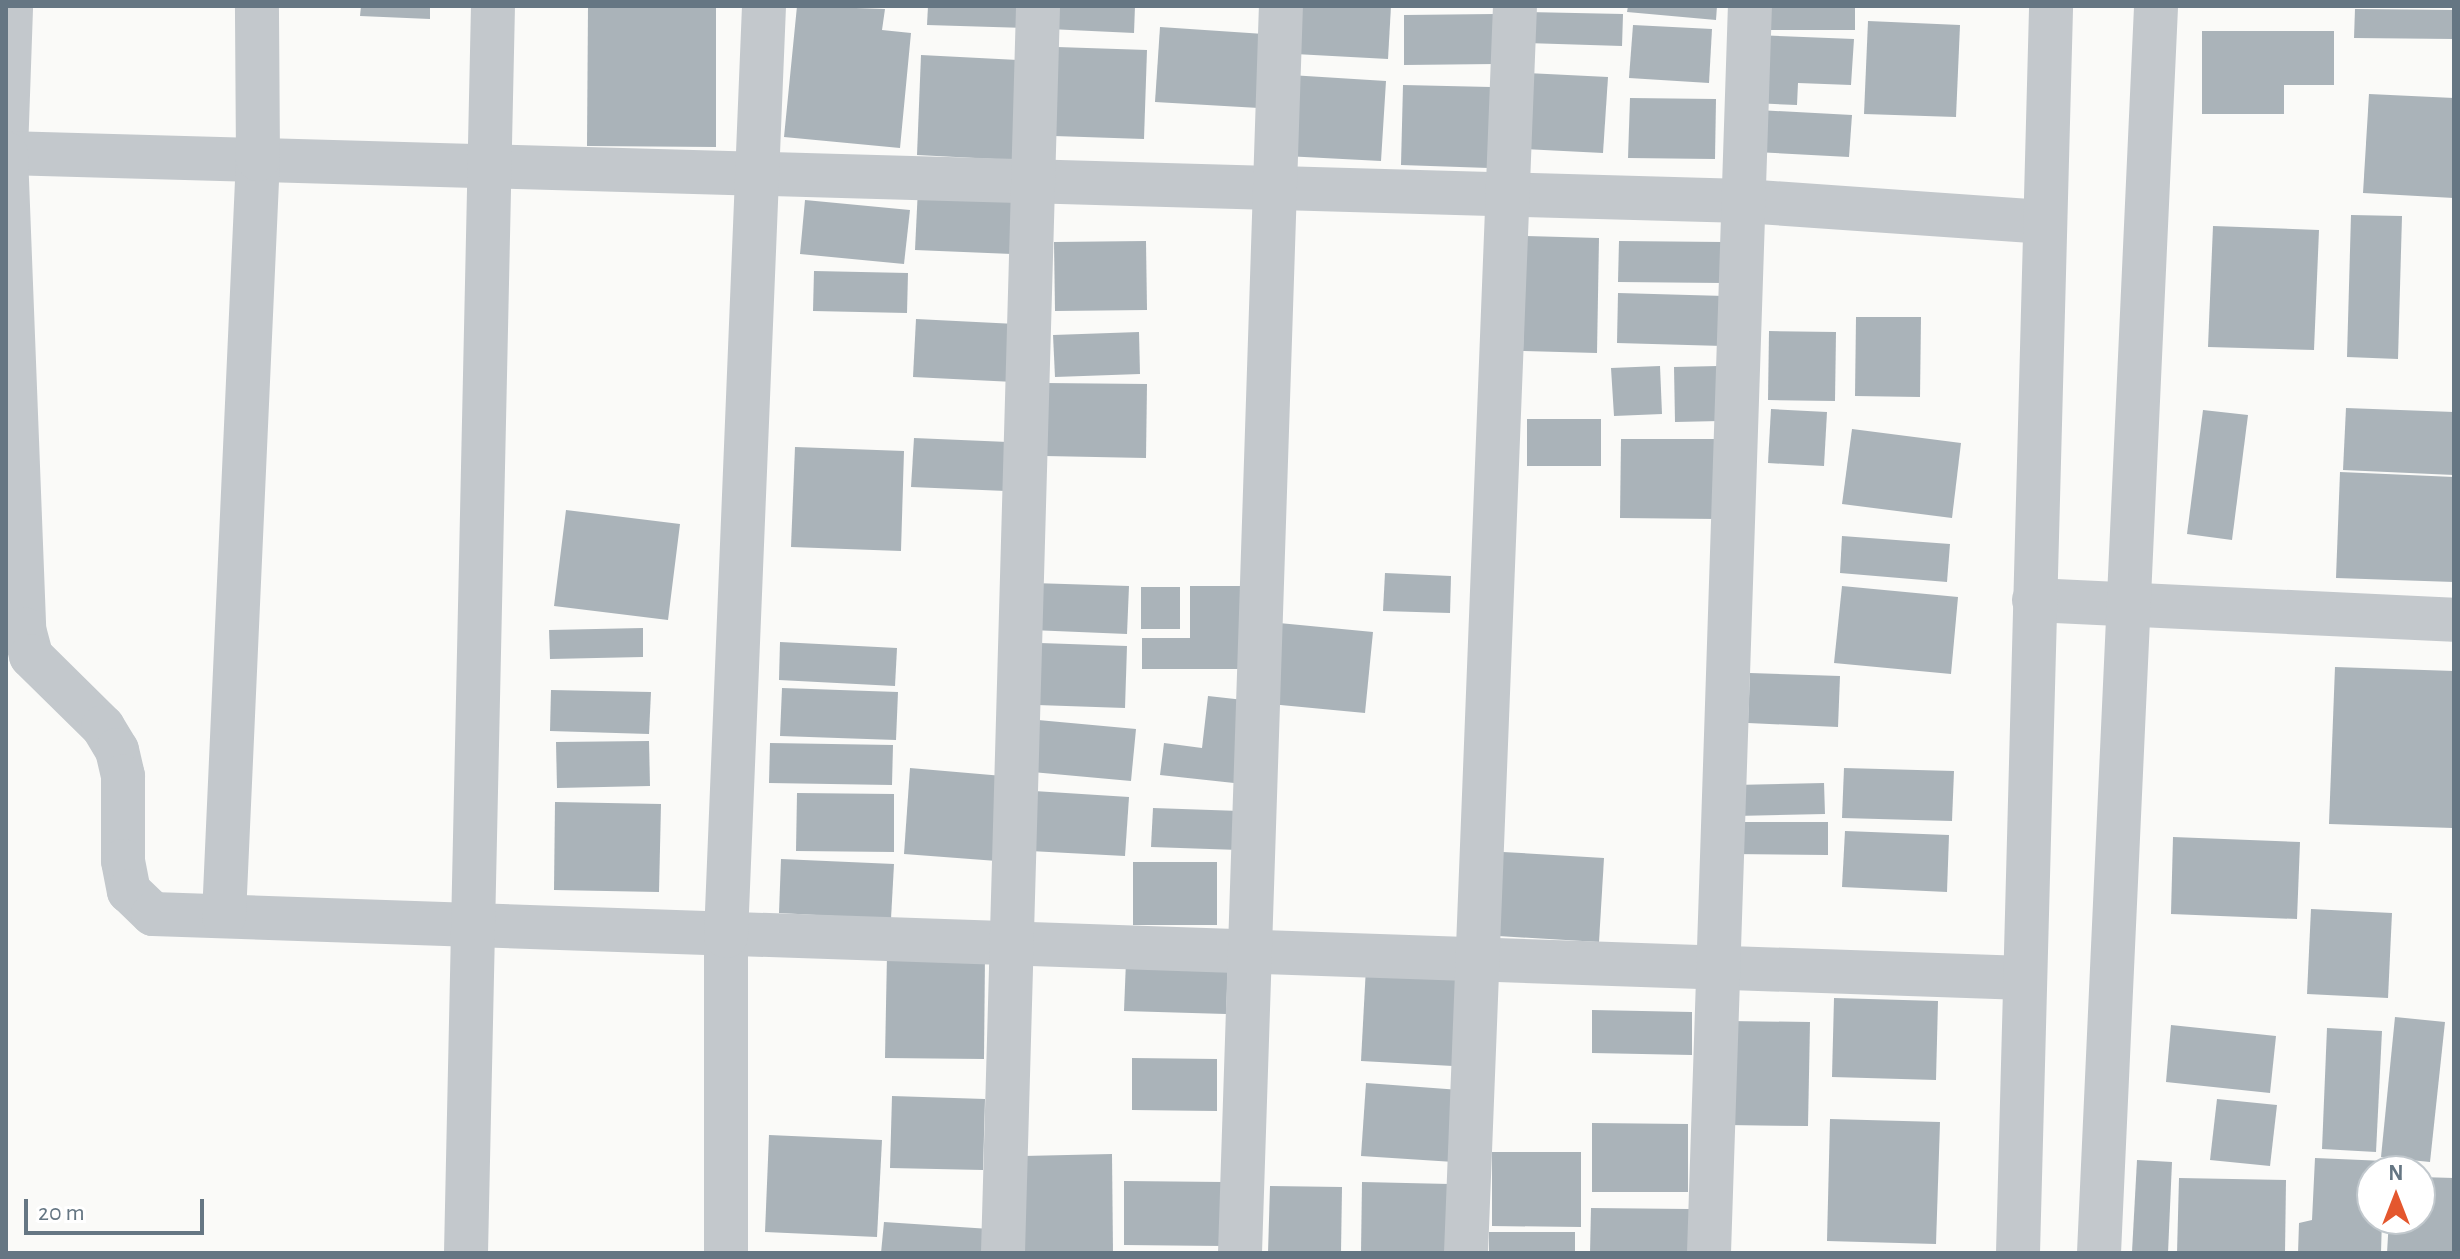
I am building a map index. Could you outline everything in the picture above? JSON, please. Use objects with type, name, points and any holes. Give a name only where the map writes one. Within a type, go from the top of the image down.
[{"type":"street","points":[[11,6],[6,153],[24,629],[31,656],[103,727],[117,750],[129,891],[153,914],[470,922],[726,936],[2025,978]]},
{"type":"street","points":[[224,916],[258,159],[257,6]]},
{"type":"street","points":[[466,1253],[470,922],[493,6]]},
{"type":"street","points":[[726,1253],[726,936],[764,6]]},
{"type":"street","points":[[1003,1253],[1038,6]]},
{"type":"street","points":[[1240,1253],[1281,6]]},
{"type":"street","points":[[1466,1253],[1515,6]]},
{"type":"street","points":[[1709,1253],[1721,970],[1750,6]]},
{"type":"street","points":[[2018,1253],[2051,6]]},
{"type":"street","points":[[2099,1253],[2156,6]]},
{"type":"street","points":[[6,153],[1744,201],[2043,222]]},
{"type":"street","points":[[2034,600],[2454,620]]},
{"type":"building","points":[[361,6],[430,6],[430,19],[360,16]]},
{"type":"building","points":[[588,6],[716,6],[716,147],[587,146]]},
{"type":"building","points":[[797,6],[885,9],[882,30],[911,33],[900,148],[784,137]]},
{"type":"building","points":[[928,6],[1023,6],[1022,28],[927,25]]},
{"type":"building","points":[[1050,6],[1135,6],[1134,33],[1049,29]]},
{"type":"building","points":[[1298,6],[1391,6],[1388,59],[1295,54]]},
{"type":"building","points":[[1628,6],[1717,6],[1716,20],[1627,12]]},
{"type":"building","points":[[1764,6],[1855,6],[1855,30],[1764,30]]},
{"type":"building","points":[[2355,9],[2454,10],[2454,39],[2354,38]]},
{"type":"building","points":[[1527,12],[1623,14],[1622,46],[1526,43]]},
{"type":"building","points":[[1494,14],[1495,64],[1404,65],[1404,15]]},
{"type":"building","points":[[1868,21],[1960,25],[1956,117],[1864,114]]},
{"type":"building","points":[[1633,25],[1712,29],[1709,83],[1629,78]]},
{"type":"building","points":[[1160,27],[1264,34],[1259,108],[1155,102]]},
{"type":"building","points":[[2202,31],[2334,31],[2334,85],[2284,85],[2284,114],[2202,114]]},
{"type":"building","points":[[1756,35],[1854,39],[1851,85],[1798,83],[1797,105],[1753,103]]},
{"type":"building","points":[[1057,47],[1147,50],[1144,139],[1054,136]]},
{"type":"building","points":[[921,55],[1018,60],[1014,160],[917,155]]},
{"type":"building","points":[[1527,73],[1608,77],[1603,153],[1523,149]]},
{"type":"building","points":[[1290,75],[1386,81],[1381,161],[1285,156]]},
{"type":"building","points":[[1403,85],[1491,87],[1489,168],[1401,165]]},
{"type":"building","points":[[2369,94],[2454,98],[2454,198],[2363,193]]},
{"type":"building","points":[[1630,98],[1716,99],[1715,159],[1628,158]]},
{"type":"building","points":[[1758,110],[1852,115],[1849,157],[1755,152]]},
{"type":"building","points":[[918,188],[1014,192],[1012,254],[915,250]]},
{"type":"building","points":[[805,200],[910,210],[904,264],[800,254]]},
{"type":"building","points":[[2351,215],[2402,216],[2398,359],[2347,357]]},
{"type":"building","points":[[2213,226],[2319,230],[2314,350],[2208,347]]},
{"type":"building","points":[[1526,236],[1599,238],[1597,353],[1523,351]]},
{"type":"building","points":[[1146,241],[1147,310],[1055,311],[1054,242]]},
{"type":"building","points":[[1619,241],[1723,242],[1723,283],[1618,282]]},
{"type":"building","points":[[814,271],[908,273],[907,313],[813,311]]},
{"type":"building","points":[[1618,293],[1725,296],[1723,346],[1617,343]]},
{"type":"building","points":[[1856,317],[1921,317],[1920,397],[1855,396]]},
{"type":"building","points":[[916,319],[1016,324],[1014,382],[913,377]]},
{"type":"building","points":[[1769,331],[1836,332],[1835,401],[1768,400]]},
{"type":"building","points":[[1139,332],[1140,374],[1055,377],[1053,335]]},
{"type":"building","points":[[1660,366],[1662,414],[1614,416],[1611,368]]},
{"type":"building","points":[[1718,366],[1720,421],[1675,422],[1674,367]]},
{"type":"building","points":[[1045,383],[1147,384],[1146,458],[1045,456]]},
{"type":"building","points":[[2346,408],[2454,412],[2454,475],[2343,470]]},
{"type":"building","points":[[1771,409],[1827,412],[1824,466],[1768,463]]},
{"type":"building","points":[[2203,410],[2248,415],[2232,540],[2187,534]]},
{"type":"building","points":[[1527,419],[1601,419],[1601,466],[1527,466]]},
{"type":"building","points":[[1852,429],[1961,443],[1952,518],[1842,504]]},
{"type":"building","points":[[914,438],[1008,442],[1006,491],[911,487]]},
{"type":"building","points":[[1621,439],[1717,439],[1717,519],[1620,518]]},
{"type":"building","points":[[795,447],[904,451],[901,551],[791,547]]},
{"type":"building","points":[[2340,472],[2454,477],[2454,582],[2336,578]]},
{"type":"building","points":[[566,510],[680,524],[668,620],[554,606]]},
{"type":"building","points":[[1842,536],[1950,544],[1947,582],[1840,573]]},
{"type":"building","points":[[1385,573],[1451,576],[1450,613],[1383,611]]},
{"type":"building","points":[[1033,583],[1129,586],[1127,634],[1031,630]]},
{"type":"building","points":[[1190,586],[1243,586],[1243,669],[1142,669],[1142,638],[1190,638]]},
{"type":"building","points":[[1842,586],[1958,597],[1951,674],[1834,663]]},
{"type":"building","points":[[1141,587],[1180,587],[1180,629],[1141,629]]},
{"type":"building","points":[[1279,623],[1373,632],[1365,713],[1270,704]]},
{"type":"building","points":[[643,628],[643,657],[550,659],[549,630]]},
{"type":"building","points":[[780,642],[897,648],[895,686],[779,680]]},
{"type":"building","points":[[1040,643],[1127,646],[1125,708],[1037,705]]},
{"type":"building","points":[[2335,667],[2454,671],[2453,828],[2329,824]]},
{"type":"building","points":[[1750,673],[1840,676],[1838,727],[1748,723]]},
{"type":"building","points":[[782,688],[898,692],[896,740],[780,736]]},
{"type":"building","points":[[551,690],[651,692],[649,734],[550,731]]},
{"type":"building","points":[[1208,696],[1244,700],[1234,783],[1160,775],[1164,743],[1202,748]]},
{"type":"building","points":[[1038,720],[1136,729],[1131,781],[1032,772]]},
{"type":"building","points":[[649,741],[650,786],[557,788],[556,742]]},
{"type":"building","points":[[770,743],[893,745],[892,785],[769,783]]},
{"type":"building","points":[[910,768],[1003,776],[997,861],[904,854]]},
{"type":"building","points":[[1844,768],[1954,771],[1952,821],[1842,818]]},
{"type":"building","points":[[1824,783],[1825,814],[1735,816],[1734,785]]},
{"type":"building","points":[[1034,791],[1129,797],[1125,856],[1030,851]]},
{"type":"building","points":[[797,793],[894,794],[894,852],[796,851]]},
{"type":"building","points":[[555,802],[661,804],[659,892],[554,890]]},
{"type":"building","points":[[1153,808],[1240,811],[1239,850],[1151,847]]},
{"type":"building","points":[[1732,822],[1828,822],[1828,855],[1732,854]]},
{"type":"building","points":[[1845,831],[1949,835],[1947,892],[1842,887]]},
{"type":"building","points":[[2173,837],[2300,842],[2297,919],[2171,914]]},
{"type":"building","points":[[1503,852],[1604,858],[1599,942],[1498,936]]},
{"type":"building","points":[[781,859],[894,864],[891,919],[779,913]]},
{"type":"building","points":[[1133,862],[1217,862],[1217,925],[1133,925]]},
{"type":"building","points":[[2311,909],[2392,913],[2388,998],[2307,994]]},
{"type":"building","points":[[887,954],[985,955],[984,1059],[885,1058]]},
{"type":"building","points":[[1126,961],[1228,964],[1226,1014],[1124,1011]]},
{"type":"building","points":[[1366,967],[1458,971],[1453,1066],[1361,1061]]},
{"type":"building","points":[[1834,998],[1938,1001],[1936,1080],[1832,1077]]},
{"type":"building","points":[[1592,1010],[1692,1012],[1692,1055],[1592,1053]]},
{"type":"building","points":[[2395,1017],[2445,1022],[2431,1155],[2381,1155]]},
{"type":"building","points":[[1728,1021],[1810,1022],[1808,1126],[1726,1125]]},
{"type":"building","points":[[2171,1025],[2276,1036],[2270,1093],[2166,1082]]},
{"type":"building","points":[[2327,1028],[2382,1031],[2376,1152],[2322,1149]]},
{"type":"building","points":[[1132,1058],[1217,1059],[1217,1111],[1132,1110]]},
{"type":"building","points":[[1366,1083],[1460,1090],[1454,1162],[1361,1156]]},
{"type":"building","points":[[892,1096],[985,1099],[983,1170],[890,1168]]},
{"type":"building","points":[[2217,1099],[2277,1105],[2270,1166],[2210,1160]]},
{"type":"building","points":[[1830,1119],[1940,1122],[1936,1244],[1827,1241]]},
{"type":"building","points":[[1592,1123],[1688,1124],[1688,1192],[1592,1192]]},
{"type":"building","points":[[769,1135],[882,1140],[877,1237],[765,1232]]},
{"type":"building","points":[[1492,1152],[1581,1152],[1581,1227],[1492,1226]]},
{"type":"building","points":[[1112,1154],[1113,1253],[1024,1253],[1023,1156]]},
{"type":"building","points":[[2315,1158],[2356,1160],[2356,1235],[2382,1235],[2381,1253],[2298,1253],[2299,1223],[2312,1220]]},
{"type":"building","points":[[2137,1160],[2172,1162],[2168,1253],[2132,1252]]},
{"type":"building","points":[[2436,1177],[2454,1178],[2454,1253],[2387,1253],[2388,1235],[2436,1235]]},
{"type":"building","points":[[2179,1178],[2286,1180],[2285,1253],[2177,1253]]},
{"type":"building","points":[[1124,1181],[1223,1182],[1223,1246],[1124,1245]]},
{"type":"building","points":[[1362,1182],[1450,1184],[1449,1253],[1361,1253]]},
{"type":"building","points":[[1270,1186],[1342,1187],[1341,1253],[1268,1253]]},
{"type":"building","points":[[1591,1208],[1689,1209],[1689,1253],[1590,1253]]},
{"type":"building","points":[[884,1222],[990,1229],[988,1253],[881,1253]]},
{"type":"building","points":[[1489,1232],[1575,1232],[1575,1253],[1489,1253]]}]
